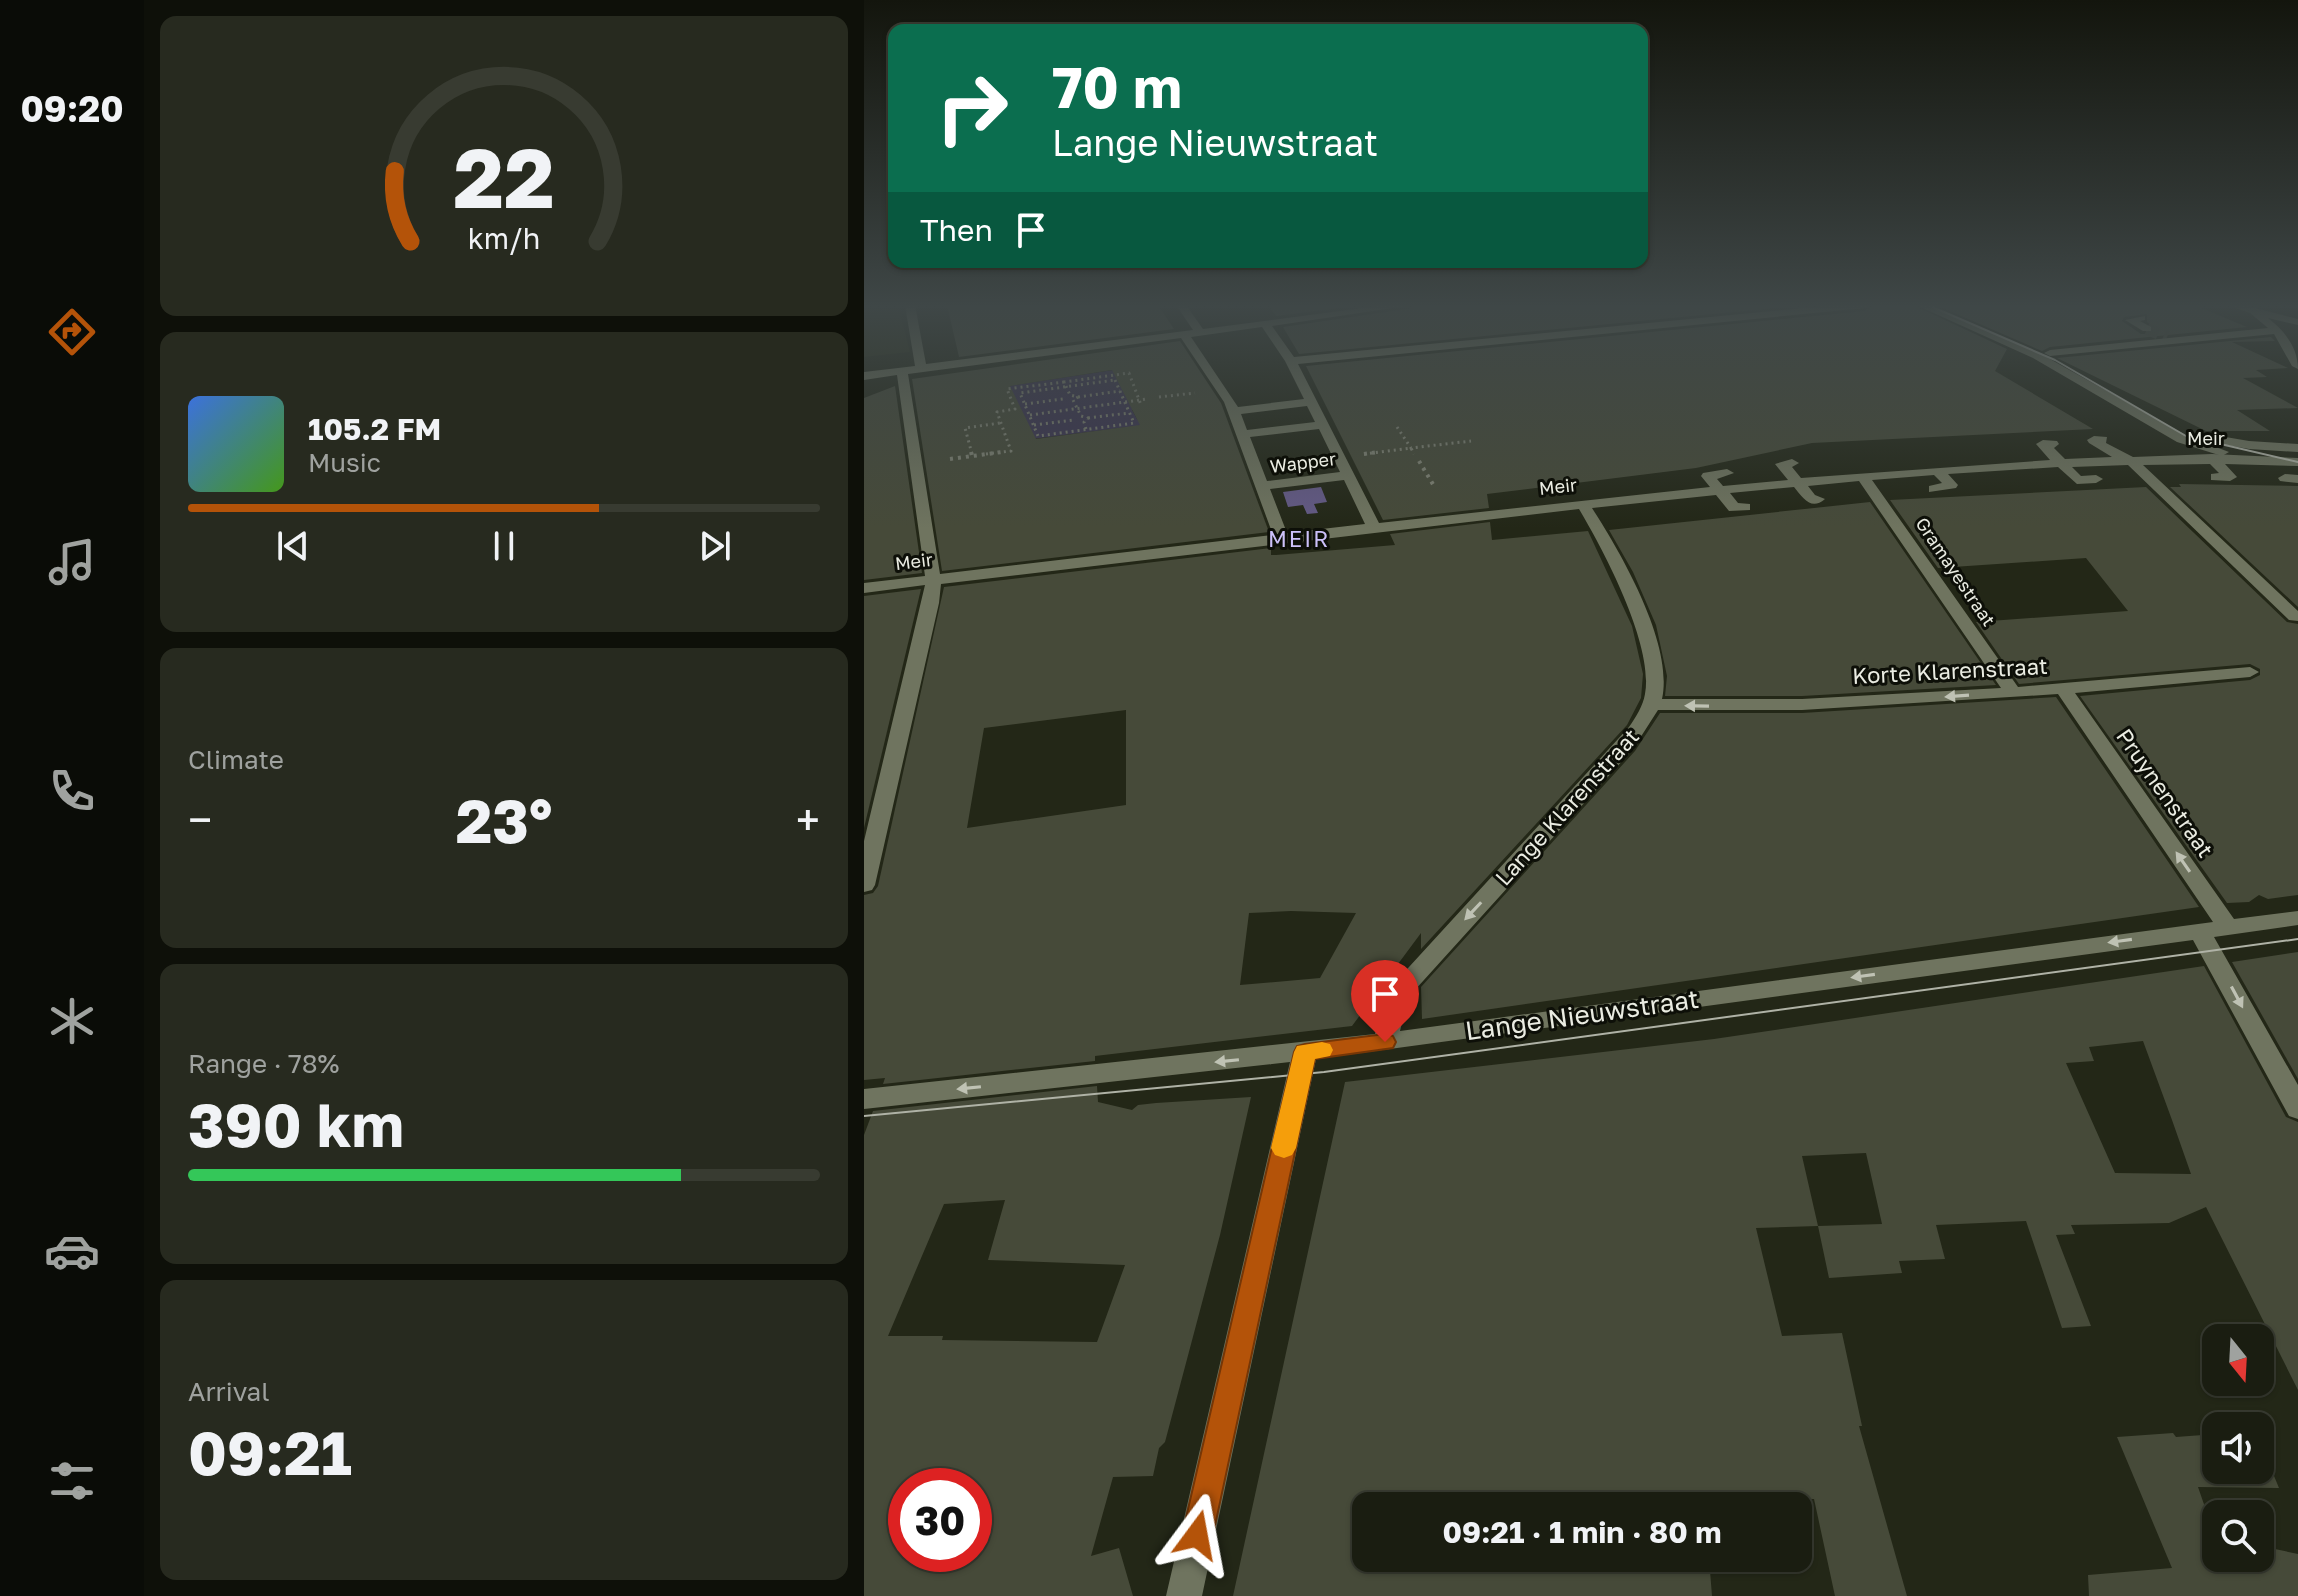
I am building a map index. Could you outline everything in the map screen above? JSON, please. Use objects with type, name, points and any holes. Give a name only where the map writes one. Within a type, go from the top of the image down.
[{"type":"street","points":[[864,885],[931,603],[933,580],[903,379]]},
{"type":"street","name":"Wapper","points":[[1213,379],[1234,411],[1282,539]]},
{"type":"street","name":"Wapper","points":[[1300,379],[1374,527]]},
{"type":"street","name":"Meir","points":[[2078,379],[2196,444],[2298,468]]},
{"type":"street","name":"Meir","points":[[2097,379],[2188,431],[2227,442],[2298,449]]},
{"type":"street","points":[[1234,411],[1312,402]]},
{"type":"street","name":"Wapper","points":[[1242,434],[1323,425]]},
{"type":"street","points":[[2102,440],[2094,440],[2108,451],[2132,461],[2295,617]]},
{"type":"street","points":[[2052,444],[2043,444],[2077,480],[2096,479]]},
{"type":"street","name":"Meir","points":[[864,588],[1374,527],[1862,476],[2212,458],[2298,462]]},
{"type":"street","points":[[2212,458],[2230,477],[2216,477]]},
{"type":"street","points":[[1792,463],[1782,464],[1812,500],[1818,499]]},
{"type":"street","points":[[1934,489],[1951,485],[1938,471]]},
{"type":"street","points":[[1727,473],[1708,476],[1734,508],[1745,507]]},
{"type":"street","name":"Wapper","points":[[1262,486],[1349,475]]},
{"type":"street","name":"Gramayestraat","points":[[1862,476],[2013,692]]},
{"type":"street","name":"Lange Klarenstraat","points":[[1385,1042],[1395,1001],[1406,985],[1626,745],[1652,704],[1655,686],[1653,664],[1613,552],[1583,504]]},
{"type":"street","name":"Korte Klarenstraat","points":[[1652,704],[1703,706],[2013,692],[2250,672]]},
{"type":"street","name":"Pruynenstraat","points":[[2063,688],[2227,926]]},
{"type":"street","name":"Lange Nieuwstraat","points":[[864,1099],[1385,1042],[2298,918]]},
{"type":"street","points":[[2198,930],[2222,967],[2298,1109]]},
{"type":"street","points":[[1184,1596],[1305,1052]]},
{"type":"path","points":[[1002,387],[1007,389],[1051,381],[1066,384],[1115,380],[1134,423],[1038,436],[1020,393],[1066,384],[1092,379]]},
{"type":"path","points":[[1131,379],[1140,402]]},
{"type":"path","points":[[1066,384],[1070,395]]},
{"type":"path","points":[[950,459],[1011,451],[997,412],[1015,409],[1007,389]]},
{"type":"path","points":[[1063,399],[1070,395],[1078,397],[1120,391]]},
{"type":"path","points":[[1159,397],[1196,393]]},
{"type":"path","points":[[1025,404],[1078,397]]},
{"type":"path","points":[[1030,415],[1147,399]]},
{"type":"path","points":[[1073,400],[1086,420]]},
{"type":"path","points":[[1034,425],[1129,413]]},
{"type":"path","points":[[1074,420],[1081,416]]},
{"type":"path","points":[[1086,420],[1086,429]]},
{"type":"path","points":[[972,456],[965,428],[1000,423]]},
{"type":"path","points":[[1397,427],[1414,454]]},
{"type":"path","points":[[1340,458],[1471,441]]},
{"type":"path","points":[[1419,461],[1434,486]]},
{"type":"shaded area","points":[[1050,379],[1138,379],[1150,407],[1132,410],[1145,425],[1016,441],[994,388]]},
{"type":"shaded area","points":[[1321,487],[1327,502],[1314,504],[1318,513],[1307,514],[1303,505],[1288,507],[1283,492]]},
{"type":"building","points":[[912,379],[1052,379],[1010,386],[1036,439],[1140,425],[1117,379],[1205,379],[1221,403],[1269,532],[942,571]]},
{"type":"building","points":[[1313,379],[2009,379],[2093,429],[1812,443],[1696,468],[1487,494],[1489,508],[1383,520]]},
{"type":"building","points":[[2101,379],[2246,379],[2298,408],[2237,410],[2270,431],[2206,431]]},
{"type":"building","points":[[895,386],[922,573],[864,580],[864,398]]},
{"type":"building","points":[[2179,484],[2298,486],[2298,607],[2170,487],[2181,487]]},
{"type":"building","points":[[2146,487],[2287,622],[2298,624],[2298,895],[2268,899],[2259,895],[2249,902],[2227,903],[2080,696],[2250,680],[2260,675],[2260,669],[2250,664],[2019,684],[1976,622],[2128,611],[2086,558],[1938,568],[1890,500]]},
{"type":"building","points":[[1870,502],[1996,685],[1802,696],[1665,696],[1667,676],[1656,625],[1633,572],[1609,530]]},
{"type":"building","points":[[1490,522],[1492,540],[1588,531],[1632,626],[1643,674],[1641,698],[1627,725],[1421,949],[1421,933],[1352,1026],[1095,1056],[1095,1061],[883,1084],[885,1078],[864,1080],[864,895],[873,893],[878,886],[944,587],[1271,548],[1271,555],[1276,555],[1395,545],[1390,534]],"holes":[[[1126,710],[1126,805],[967,828],[984,728]],[[1249,913],[1356,913],[1320,978],[1240,985]]]},
{"type":"building","points":[[921,589],[864,828],[864,596]]},
{"type":"building","points":[[2056,697],[2199,907],[1422,1019],[1421,987],[1635,751],[1660,713],[1802,713]]},
{"type":"building","points":[[2298,952],[2298,1079],[2232,962]]},
{"type":"building","points":[[2204,966],[2286,1117],[2298,1122],[2298,1390],[2274,1342],[2274,1324],[2265,1324],[2206,1207],[2169,1223],[2071,1225],[2075,1234],[2056,1235],[2091,1326],[2062,1328],[2026,1221],[1936,1225],[1945,1259],[1899,1261],[1902,1273],[1829,1278],[1818,1226],[1756,1228],[1782,1336],[1842,1333],[1862,1426],[1859,1426],[1907,1596],[1835,1596],[1812,1492],[1352,1492],[1352,1572],[1710,1572],[1712,1596],[1233,1596],[1345,1082],[1714,1039]],"holes":[[[2143,1041],[2191,1174],[2115,1173],[2066,1063],[2094,1061],[2089,1047]],[[1866,1153],[1882,1224],[1818,1226],[1802,1156]]]},
{"type":"building","points":[[1097,1086],[1098,1102],[1132,1110],[1138,1105],[1156,1103],[1251,1097],[1220,1235],[1165,1442],[1159,1448],[1153,1476],[1113,1477],[1091,1556],[1119,1548],[1133,1596],[864,1596],[864,1135],[873,1111]],"holes":[[[1005,1200],[988,1260],[1125,1265],[1097,1342],[942,1340],[943,1336],[888,1336],[944,1204]]]},
{"type":"building","points":[[2173,1433],[2176,1437],[2202,1435],[2202,1484],[2274,1484],[2274,1476],[2279,1488],[2198,1487],[2202,1500],[2202,1572],[2274,1572],[2274,1549],[2298,1554],[2298,1596],[2089,1596],[2088,1575],[2172,1568],[2117,1437]]},
{"type":"tram line","points":[[2089,379],[2186,436],[2298,462]]},
{"type":"tram line","points":[[864,1116],[1324,1072],[2298,939]]},
{"type":"slow traffic","points":[[1284,1148],[1305,1052],[1322,1050]]},
{"type":"district","name":"MEIR","points":[[1299,539]]},
{"type":"route","points":[[1197,1535],[1305,1052],[1385,1042]]}]
